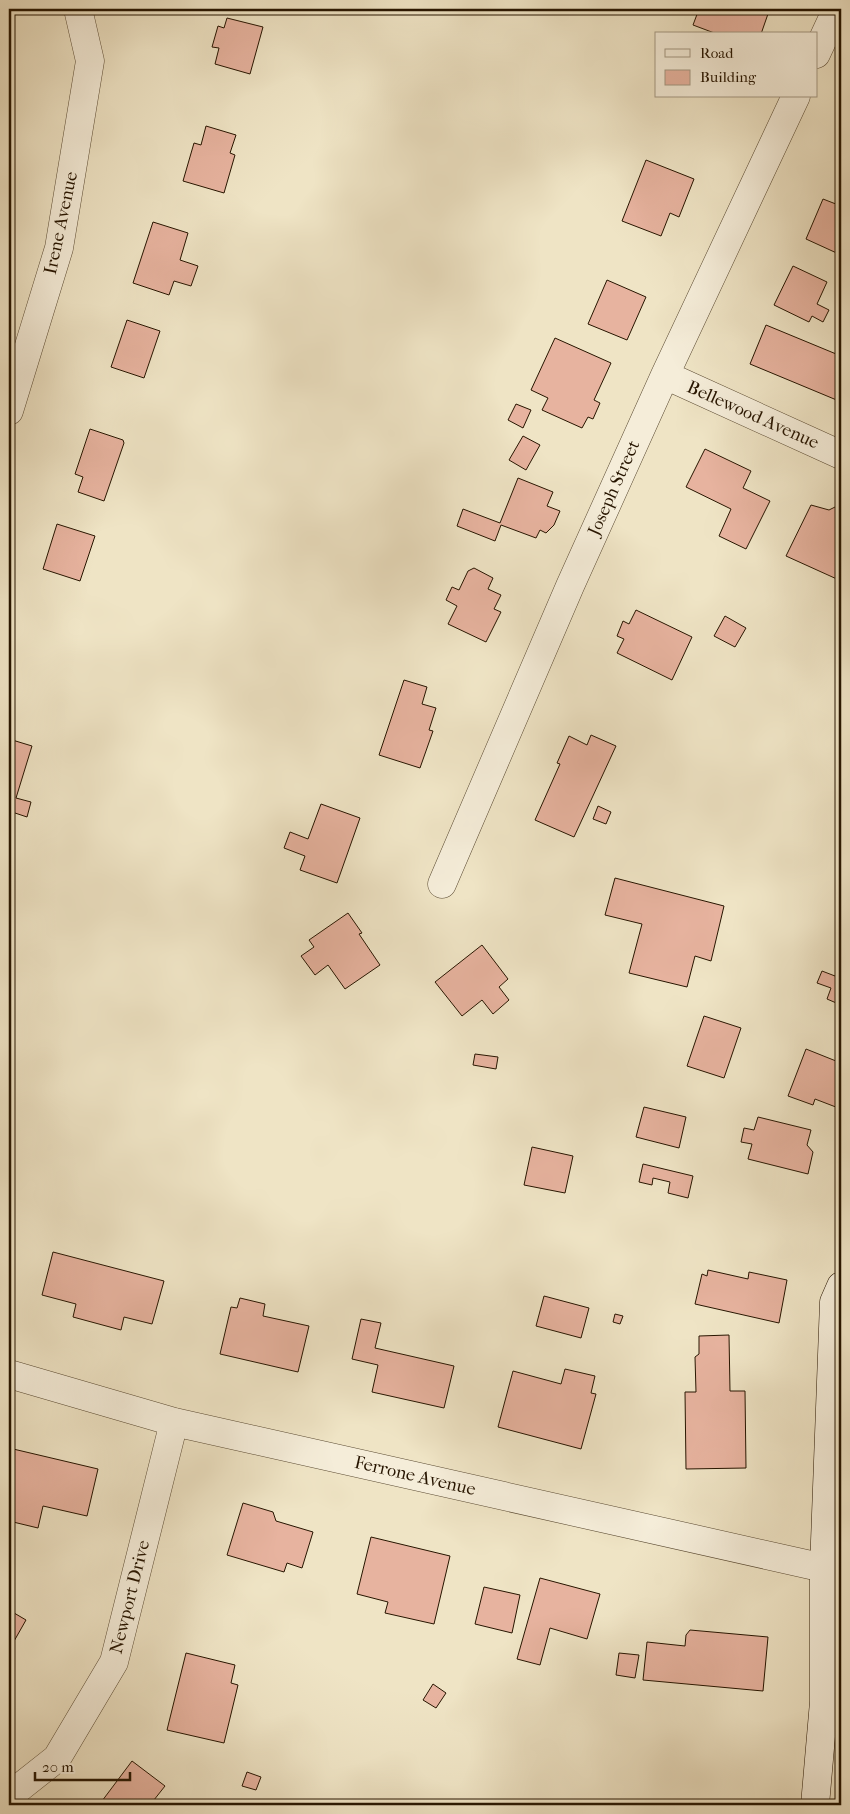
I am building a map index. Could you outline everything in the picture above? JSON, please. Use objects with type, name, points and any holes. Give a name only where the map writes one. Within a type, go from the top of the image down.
[{"type":"street","name":"Irene Avenue","points":[[9,411],[59,248],[90,61],[78,9]]},
{"type":"street","points":[[818,50],[837,9]]},
{"type":"street","name":"Joseph Street","points":[[442,884],[574,578],[665,375],[795,98]]},
{"type":"street","name":"Bellewood Avenue","points":[[665,375],[841,455]]},
{"type":"street","points":[[815,1805],[824,1702],[824,1568],[839,1297]]},
{"type":"street","name":"Ferrone Avenue","points":[[9,1374],[174,1422],[824,1568]]},
{"type":"street","name":"Newport Drive","points":[[9,1796],[57,1758],[114,1662],[174,1422]]},
{"type":"building","points":[[699,9],[769,9],[762,32],[712,32],[693,25]]},
{"type":"building","points":[[227,18],[263,27],[250,74],[215,64],[219,48],[212,47],[218,26],[224,28]]},
{"type":"building","points":[[206,126],[236,135],[230,153],[235,155],[224,193],[183,181],[194,143],[201,145]]},
{"type":"building","points":[[646,160],[694,179],[679,217],[670,213],[661,236],[622,221]]},
{"type":"building","points":[[823,199],[841,206],[841,255],[806,239]]},
{"type":"building","points":[[153,222],[188,233],[180,260],[198,266],[191,286],[174,281],[169,295],[133,283]]},
{"type":"building","points":[[793,266],[827,282],[817,304],[829,310],[823,322],[812,316],[809,322],[774,305]]},
{"type":"building","points":[[607,280],[646,297],[627,340],[588,324]]},
{"type":"building","points":[[127,320],[160,331],[144,378],[111,367]]},
{"type":"building","points":[[766,325],[841,356],[841,396],[839,401],[750,364]]},
{"type":"building","points":[[555,338],[611,363],[594,400],[600,403],[593,419],[588,417],[582,428],[542,410],[548,398],[531,390]]},
{"type":"building","points":[[516,404],[531,410],[523,428],[508,420]]},
{"type":"building","points":[[90,429],[123,440],[124,443],[104,501],[78,492],[83,477],[75,474]]},
{"type":"building","points":[[523,436],[540,445],[526,470],[509,460]]},
{"type":"building","points":[[705,449],[751,471],[743,488],[770,501],[746,549],[719,536],[731,509],[686,487]]},
{"type":"building","points":[[518,478],[553,492],[547,506],[560,511],[554,525],[546,533],[540,530],[536,538],[501,525],[495,541],[457,526],[463,509],[500,523]]},
{"type":"building","points":[[811,505],[829,510],[839,505],[838,513],[841,516],[841,551],[837,560],[841,562],[841,577],[839,580],[786,556]]},
{"type":"building","points":[[57,524],[95,536],[80,581],[43,569]]},
{"type":"building","points":[[474,568],[493,578],[488,589],[501,595],[494,609],[501,612],[486,642],[448,624],[457,606],[446,600],[452,587],[459,590],[468,571]]},
{"type":"building","points":[[636,610],[692,637],[672,680],[617,653],[624,639],[617,636],[623,621],[629,624]]},
{"type":"building","points":[[725,616],[746,628],[735,647],[714,636]]},
{"type":"building","points":[[404,680],[427,687],[422,704],[436,708],[429,730],[433,731],[420,768],[379,755]]},
{"type":"building","points":[[591,735],[616,746],[574,837],[535,820],[560,764],[557,763],[569,736],[587,745]]},
{"type":"building","points":[[9,739],[32,746],[16,798],[31,802],[27,817],[12,812],[9,817]]},
{"type":"building","points":[[321,804],[360,818],[337,883],[300,870],[305,856],[284,848],[290,832],[308,839]]},
{"type":"building","points":[[598,806],[611,812],[606,824],[593,819]]},
{"type":"building","points":[[9,853],[14,855],[9,876]]},
{"type":"building","points":[[615,878],[724,906],[711,961],[695,956],[687,987],[629,973],[642,924],[605,915]]},
{"type":"building","points":[[348,913],[362,933],[359,934],[380,965],[345,989],[328,965],[315,975],[301,956],[314,947],[309,940]]},
{"type":"building","points":[[482,945],[508,979],[499,987],[509,1000],[493,1014],[482,1000],[462,1016],[435,982]]},
{"type":"building","points":[[841,960],[841,1005],[827,999],[831,988],[817,983],[822,971],[835,976]]},
{"type":"building","points":[[704,1016],[741,1028],[724,1078],[687,1066]]},
{"type":"building","points":[[806,1049],[841,1063],[841,1109],[815,1099],[813,1105],[788,1096]]},
{"type":"building","points":[[475,1054],[498,1057],[496,1069],[473,1065]]},
{"type":"building","points":[[644,1107],[686,1117],[679,1148],[636,1137]]},
{"type":"building","points":[[758,1117],[811,1130],[807,1145],[813,1152],[808,1174],[748,1159],[752,1144],[741,1142],[744,1128],[754,1130]]},
{"type":"building","points":[[532,1147],[573,1156],[565,1193],[524,1185]]},
{"type":"building","points":[[643,1164],[693,1176],[688,1198],[668,1193],[670,1182],[653,1178],[652,1185],[639,1182]]},
{"type":"building","points":[[53,1252],[164,1281],[152,1324],[124,1317],[121,1330],[73,1317],[76,1304],[42,1295]]},
{"type":"building","points":[[708,1270],[748,1279],[749,1272],[787,1280],[779,1323],[695,1304],[702,1274],[707,1276]]},
{"type":"building","points":[[544,1296],[589,1308],[581,1338],[536,1326]]},
{"type":"building","points":[[240,1298],[265,1304],[263,1316],[309,1326],[298,1372],[220,1354],[231,1307],[237,1308]]},
{"type":"building","points":[[615,1314],[623,1316],[620,1324],[613,1322]]},
{"type":"building","points":[[361,1319],[381,1323],[375,1348],[454,1366],[444,1408],[372,1392],[378,1365],[352,1359]]},
{"type":"building","points":[[729,1335],[730,1391],[745,1391],[746,1468],[686,1469],[685,1392],[696,1392],[695,1357],[699,1354],[699,1336]]},
{"type":"building","points":[[565,1369],[595,1376],[591,1393],[596,1394],[581,1449],[498,1427],[513,1371],[561,1384]]},
{"type":"building","points":[[9,1448],[98,1469],[87,1516],[43,1506],[38,1528],[9,1521]]},
{"type":"building","points":[[243,1503],[273,1512],[276,1521],[313,1532],[302,1568],[287,1563],[284,1572],[227,1555]]},
{"type":"building","points":[[371,1537],[450,1556],[434,1624],[385,1613],[388,1602],[357,1594]]},
{"type":"building","points":[[540,1578],[600,1594],[587,1639],[550,1628],[540,1665],[517,1659]]},
{"type":"building","points":[[484,1587],[520,1595],[512,1633],[475,1624]]},
{"type":"building","points":[[9,1610],[26,1620],[9,1650]]},
{"type":"building","points":[[690,1630],[768,1637],[763,1691],[643,1680],[647,1642],[685,1646],[686,1635]]},
{"type":"building","points":[[186,1653],[235,1665],[231,1683],[238,1685],[224,1743],[167,1730]]},
{"type":"building","points":[[619,1653],[639,1655],[635,1678],[616,1675]]},
{"type":"building","points":[[433,1684],[446,1693],[436,1708],[423,1700]]},
{"type":"building","points":[[132,1761],[165,1786],[150,1805],[99,1805]]},
{"type":"building","points":[[247,1772],[261,1777],[256,1790],[242,1786]]}]
